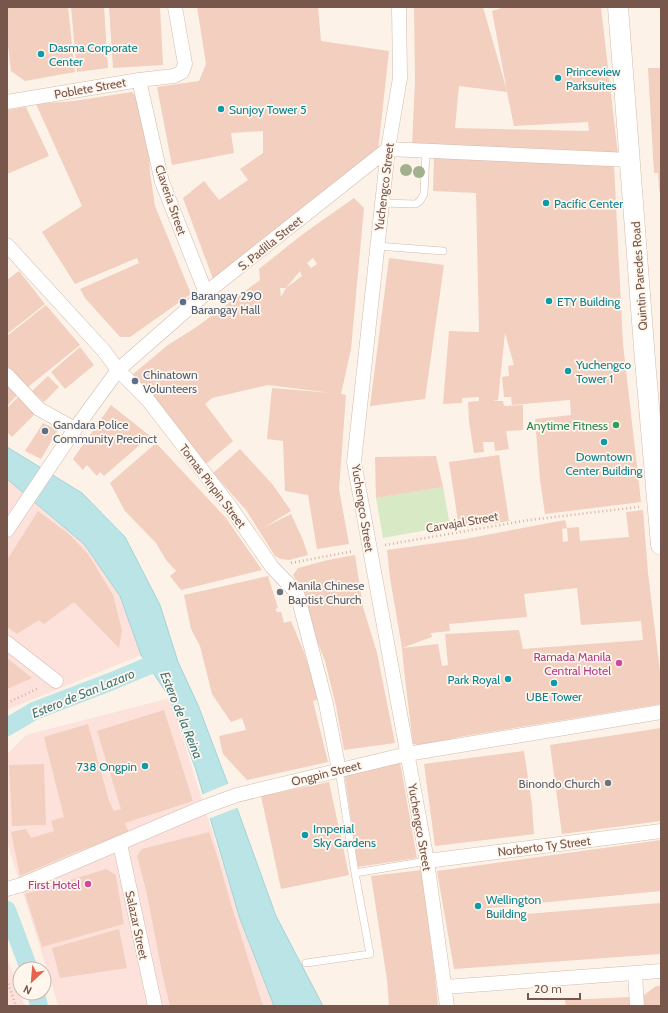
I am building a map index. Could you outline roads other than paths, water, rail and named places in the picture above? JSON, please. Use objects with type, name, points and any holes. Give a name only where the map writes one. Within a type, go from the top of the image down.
[{"type":"main road","name":"Quintin Paredes Road","points":[[618,7],[661,545]]},
{"type":"street","name":"Poblete Street","points":[[7,102],[139,80],[174,76],[182,72],[185,64],[175,7]]},
{"type":"street","name":"Yuchengco Street","points":[[398,7],[400,78],[388,149],[354,462],[427,861],[447,1006]]},
{"type":"street","name":"Claveria Street","points":[[139,80],[162,182],[206,293]]},
{"type":"street","points":[[388,149],[630,160]]},
{"type":"street","name":"S. Padilla Street","points":[[9,522],[28,499],[75,429],[118,370],[206,293],[388,149]]},
{"type":"street","name":"Tomas Pinpin Street","points":[[7,245],[104,351],[118,370],[153,406],[229,505],[272,567],[298,593],[326,704],[338,770]]},
{"type":"street","points":[[7,375],[39,410],[75,429]]},
{"type":"street","points":[[7,643],[56,681]]},
{"type":"street","name":"Ongpin Street","points":[[7,889],[21,885],[204,807],[237,795],[407,754],[661,712]]},
{"type":"street","name":"Norberto Ty Street","points":[[427,861],[661,831]]},
{"type":"street","name":"Salazar Street","points":[[120,844],[155,1006]]},
{"type":"street","points":[[445,987],[661,971]]},
{"type":"street","points":[[636,972],[637,1006]]},
{"type":"lane","points":[[382,203],[416,204],[420,201],[424,194],[426,151]]},
{"type":"lane","points":[[377,246],[443,251]]},
{"type":"lane","points":[[306,963],[370,954],[338,770]]},
{"type":"lane","points":[[355,873],[427,861]]},
{"type":"water","name":"Estero de la Reina","points":[[7,447],[82,493],[125,537],[160,605],[178,662],[198,705],[276,916],[323,1006],[274,1006],[240,919],[196,770],[170,698],[141,655],[120,596],[84,544],[7,479]]},
{"type":"waterway","name":"Estero de San Lazaro","points":[[7,727],[34,711],[160,661]]},
{"type":"waterway","name":"Estero de San Lazaro","points":[[7,910],[26,961]]},
{"type":"waterway","name":"Estero de San Lazaro","points":[[38,1001],[39,1006]]},
{"type":"place","name":"Dasma Corporate Center","points":[[41,54]]},
{"type":"place","name":"Princeview Parksuites","points":[[558,78]]},
{"type":"place","name":"Sunjoy Tower 5","points":[[221,109]]},
{"type":"place","name":"Pacific Center","points":[[546,203]]},
{"type":"place","name":"ETY Building","points":[[549,301]]},
{"type":"place","name":"Barangay 290 Barangay Hall","points":[[183,302]]},
{"type":"place","name":"Yuchengco Tower 1","points":[[568,371]]},
{"type":"place","name":"Chinatown Volunteers","points":[[135,381]]},
{"type":"place","name":"Anytime Fitness","points":[[616,425]]},
{"type":"place","name":"Gandara Police Community Precinct","points":[[45,431]]},
{"type":"place","name":"Downtown Center Building","points":[[604,442]]},
{"type":"place","name":"Manila Chinese Baptist Church","points":[[280,592]]},
{"type":"place","name":"Ramada Manila Central Hotel","points":[[619,663]]},
{"type":"place","name":"Park Royal","points":[[508,679]]},
{"type":"place","name":"UBE Tower","points":[[554,683]]},
{"type":"place","name":"738 Ongpin","points":[[145,766]]},
{"type":"place","name":"Binondo Church","points":[[608,783]]},
{"type":"place","name":"Imperial Sky Gardens","points":[[305,835]]},
{"type":"place","name":"First Hotel","points":[[88,884]]},
{"type":"place","name":"Wellington Building","points":[[478,906]]}]
